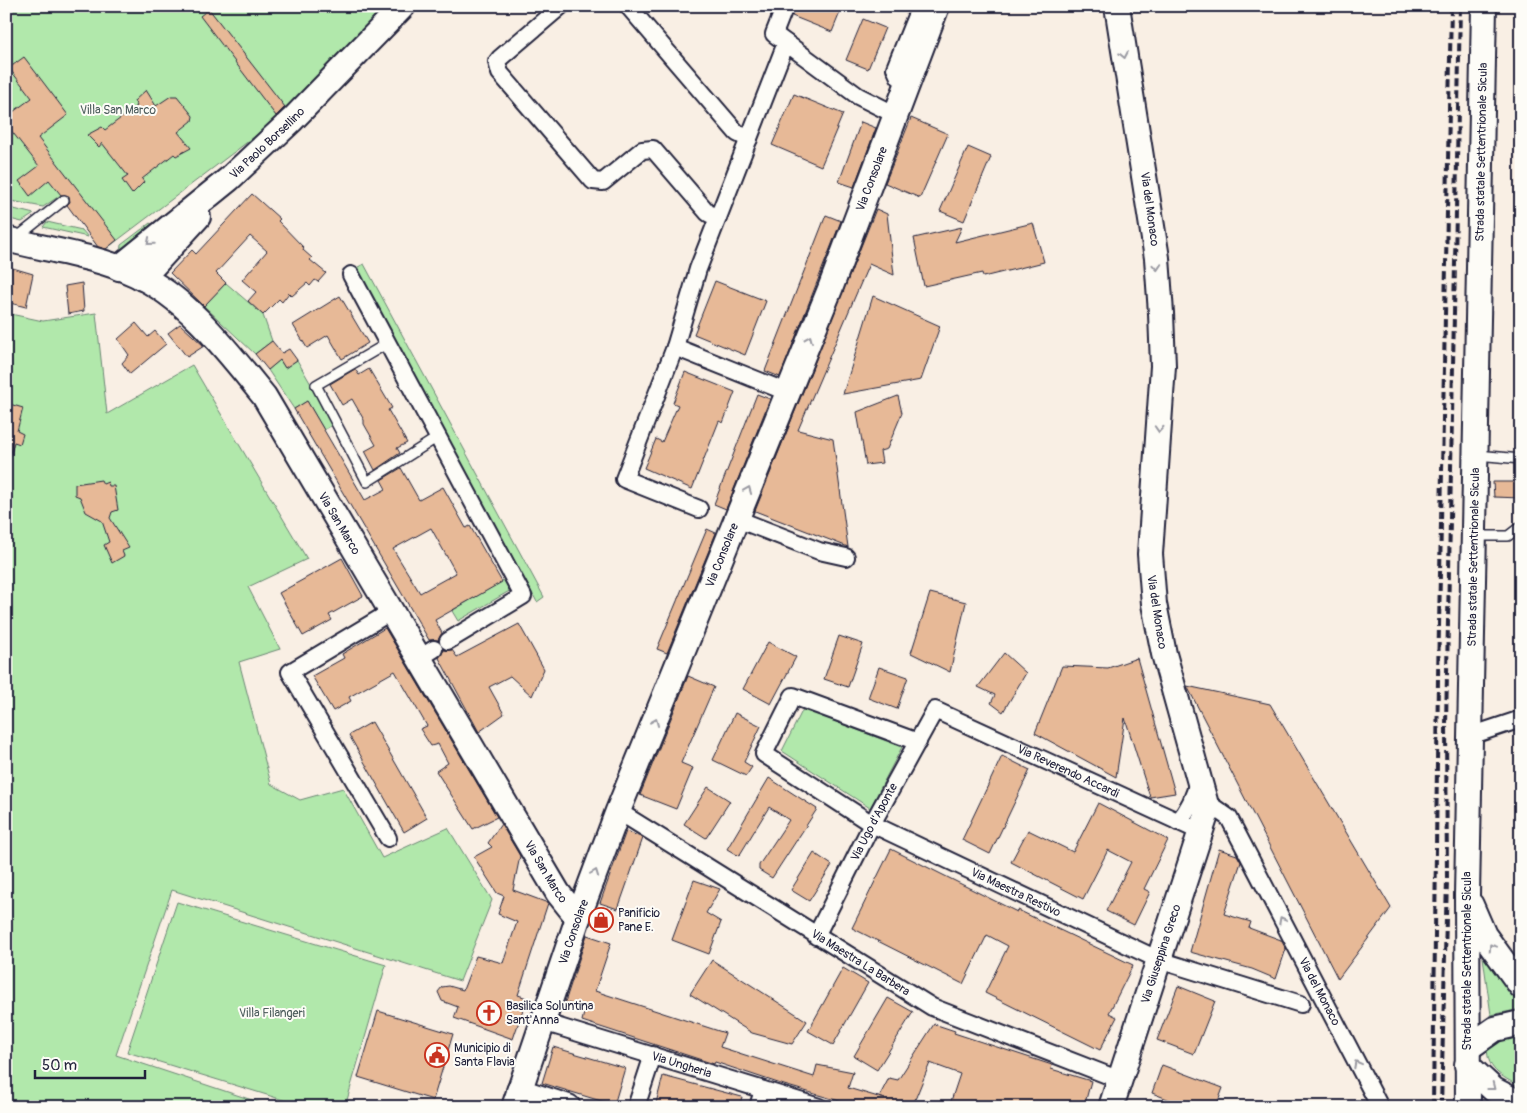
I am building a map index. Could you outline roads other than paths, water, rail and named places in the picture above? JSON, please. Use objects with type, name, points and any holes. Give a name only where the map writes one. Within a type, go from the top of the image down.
[{"type":"street","name":"Via Paolo Borsellino","points":[[119,268],[230,179],[292,120],[403,6]]},
{"type":"street","points":[[561,6],[500,58],[497,62],[500,72],[593,181],[603,182],[642,150],[653,149],[708,213],[718,218]]},
{"type":"street","points":[[628,6],[737,133],[749,139]]},
{"type":"street","points":[[785,6],[774,34],[858,96],[896,115]]},
{"type":"street","points":[[909,81],[899,77],[895,68],[920,6]]},
{"type":"street","name":"Via Consolare","points":[[517,1099],[578,918],[618,811],[830,289],[937,6]]},
{"type":"street","name":"Via del Monaco","points":[[1117,6],[1154,239],[1160,304],[1162,366],[1154,516],[1150,554],[1154,604],[1164,654],[1205,801],[1228,818],[1380,1107]]},
{"type":"street","name":"Strada statale Settentrionale Sicula","points":[[1468,1107],[1467,895],[1484,6]]},
{"type":"street","points":[[699,510],[624,480],[675,347],[698,269],[786,43]]},
{"type":"street","points":[[142,278],[170,250],[230,179]]},
{"type":"street","name":"Via San Marco","points":[[10,240],[119,268],[142,278],[167,293],[201,324],[264,396],[392,611],[434,649],[558,893],[578,918]]},
{"type":"street","points":[[351,275],[523,596],[434,649]]},
{"type":"street","points":[[675,347],[787,392]]},
{"type":"street","points":[[737,519],[819,551],[846,557]]},
{"type":"street","points":[[388,838],[290,672],[392,611]]},
{"type":"street","name":"Via Maestra Restivo","points":[[918,742],[793,696],[764,754],[872,824],[1159,960],[1301,1004]]},
{"type":"street","name":"Via Ugo d'Aponte","points":[[816,936],[872,824],[935,710]]},
{"type":"street","name":"Via Reverendo Accardi","points":[[935,710],[1201,832]]},
{"type":"street","points":[[1470,736],[1521,719]]},
{"type":"street","points":[[1178,822],[1188,811],[1195,796],[1198,778]]},
{"type":"street","name":"Via Giuseppina Greco","points":[[1111,1107],[1201,832],[1206,815],[1205,801]]},
{"type":"street","name":"Via Maestra La Barbera","points":[[618,811],[932,1007],[1120,1080]]},
{"type":"street","points":[[1467,895],[1484,935],[1521,986]]},
{"type":"street","name":"Via Ungheria","points":[[543,1022],[820,1107]]},
{"type":"street","points":[[1521,1022],[1495,1029],[1467,1056],[1494,1090],[1521,1104]]},
{"type":"street","points":[[636,1107],[653,1055]]},
{"type":"street","points":[[758,1107],[763,1090]]},
{"type":"street","points":[[517,1099],[568,1107]]},
{"type":"lane","points":[[10,240],[64,200]]},
{"type":"lane","points":[[388,343],[316,385],[367,482],[438,438]]},
{"type":"lane","points":[[1476,455],[1521,459]]},
{"type":"lane","points":[[1475,536],[1508,536],[1521,526]]},
{"type":"railway","points":[[1433,1107],[1438,677],[1451,6]]},
{"type":"railway","points":[[1441,1107],[1447,880],[1446,724],[1460,6]]},
{"type":"place","name":"Panificio Pane E.","points":[[601,920]]},
{"type":"place","name":"Basilica Soluntina Sant'Anna","points":[[489,1013]]},
{"type":"place","name":"Municipio di Santa Flavia","points":[[437,1055]]},
{"type":"park label","name":"Villa San Marco","points":[[118,110]]},
{"type":"park label","name":"Villa Filangeri","points":[[272,1013]]}]
